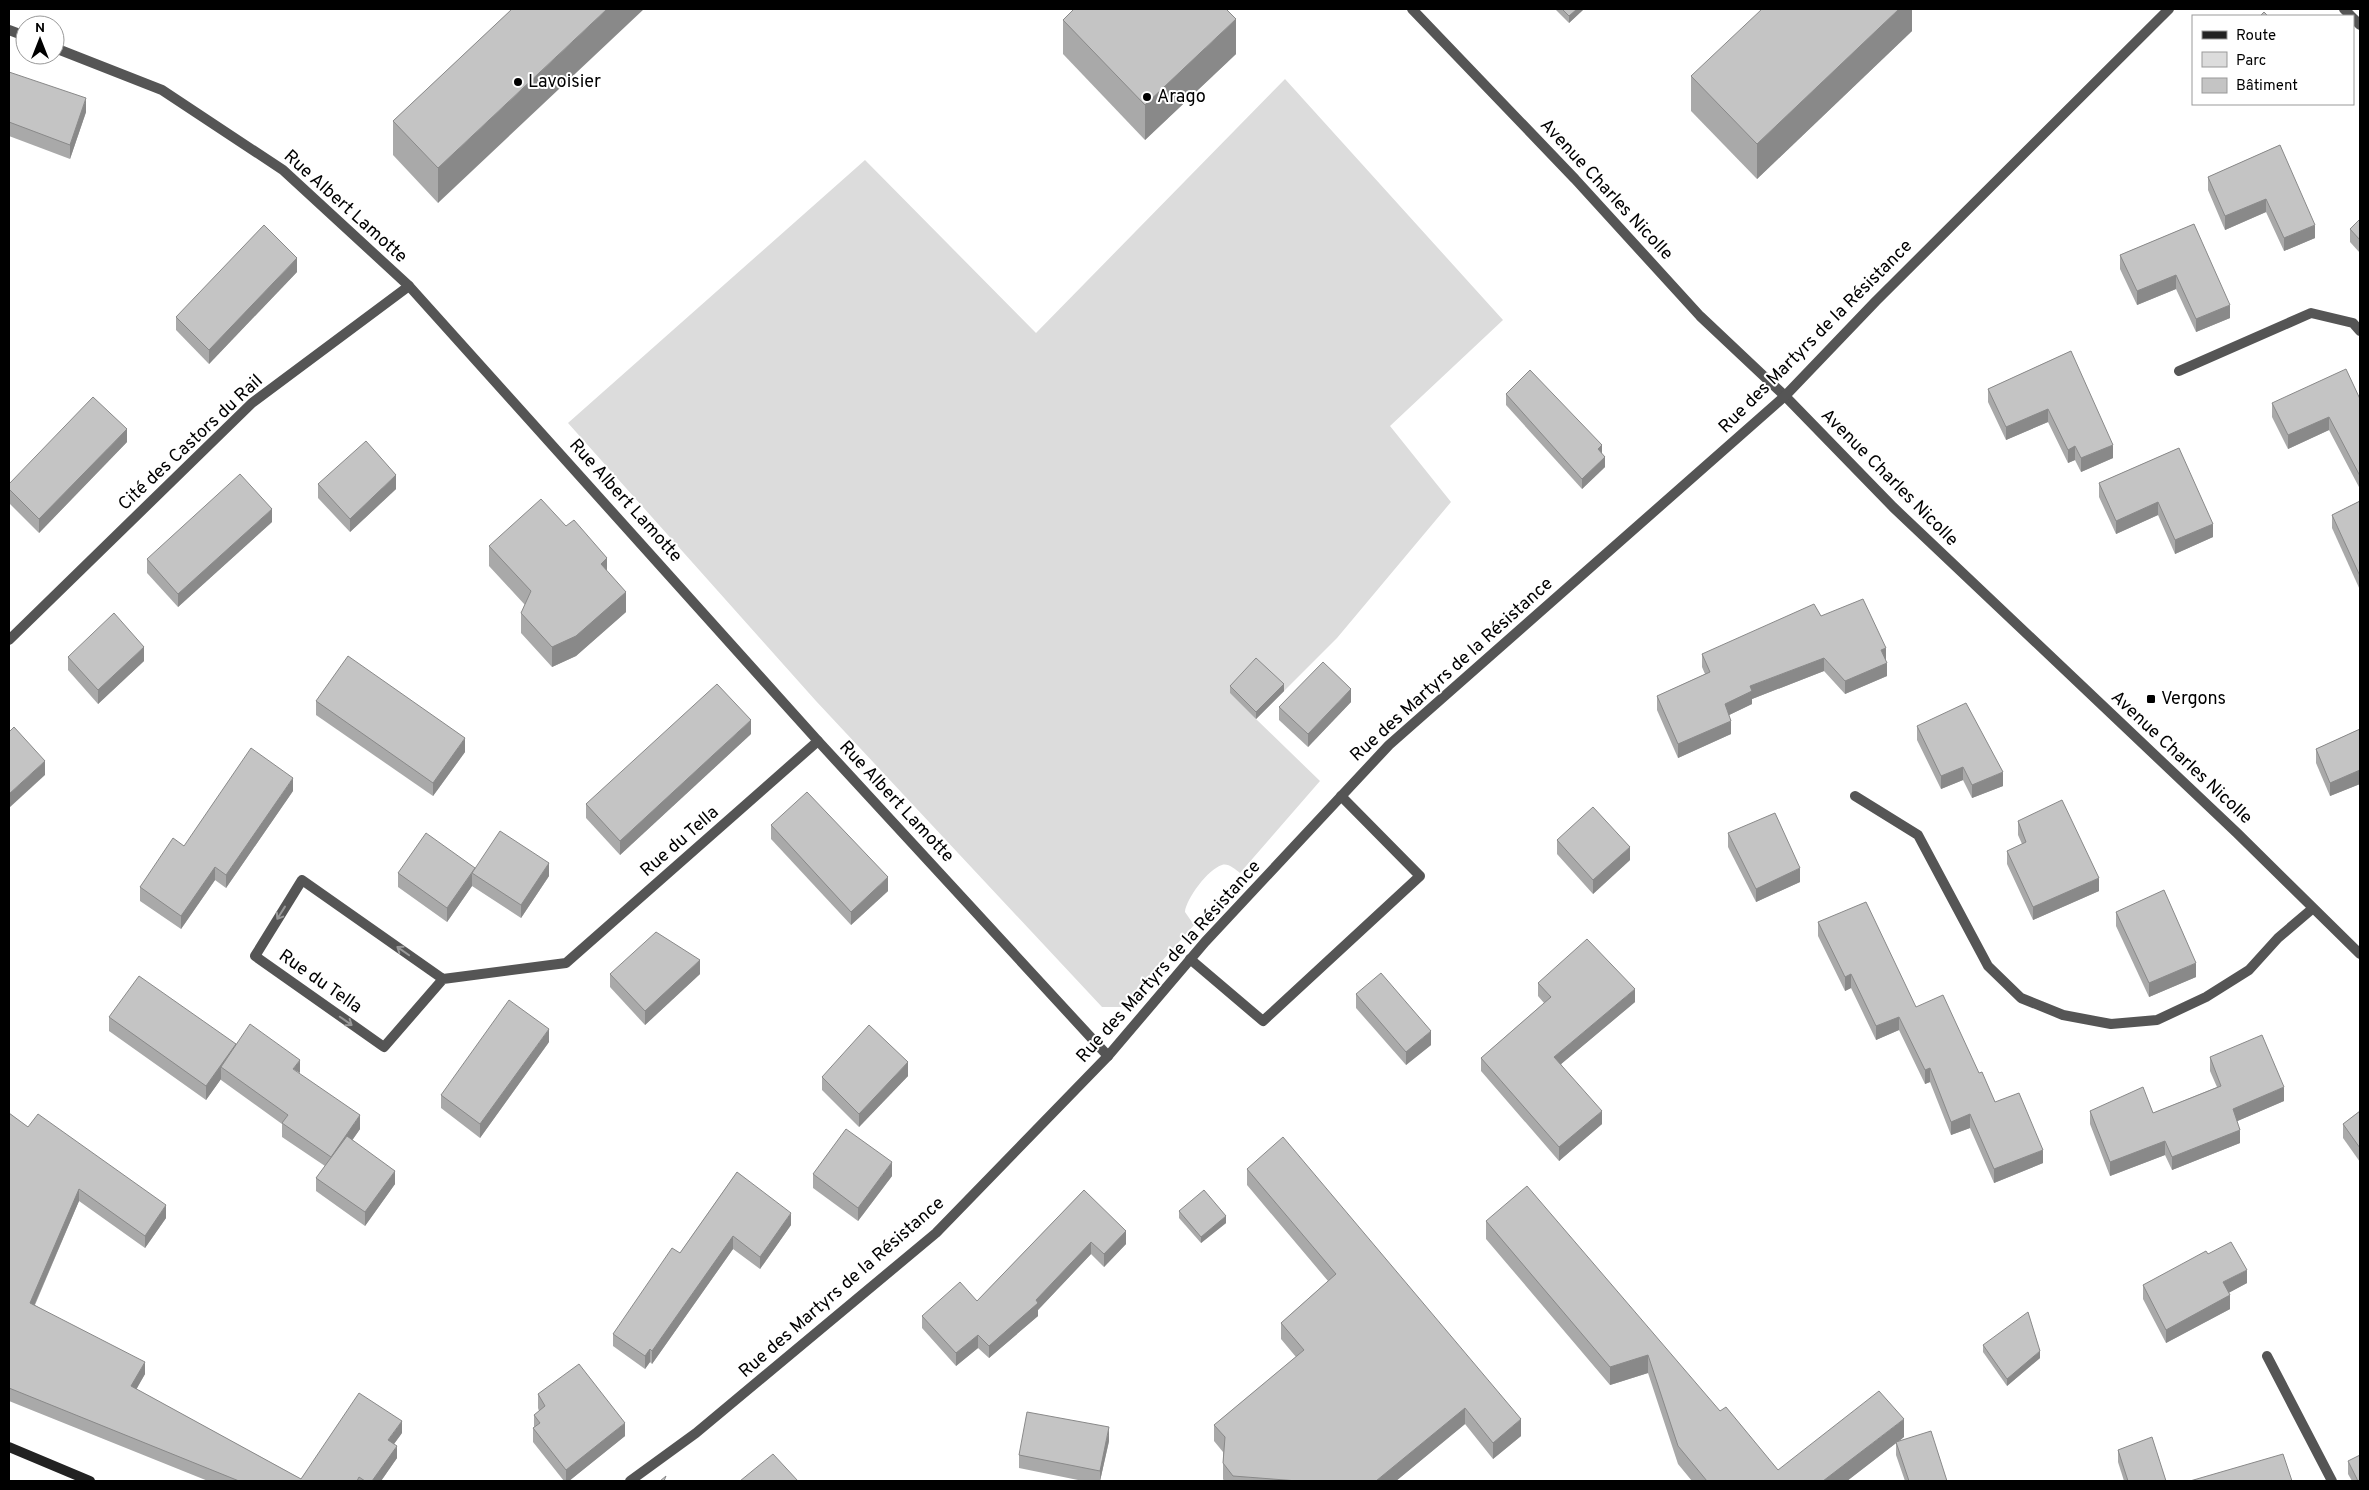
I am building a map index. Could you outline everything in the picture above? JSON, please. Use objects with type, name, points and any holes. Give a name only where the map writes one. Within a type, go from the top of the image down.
[{"type":"main road","points":[[9,1447],[90,1481]]},
{"type":"street","name":"Avenue Charles Nicolle","points":[[1412,9],[1575,179],[1700,316],[1785,396],[1893,507],[2237,833],[2312,909],[2360,954]]},
{"type":"street","name":"Rue des Martyrs de la Résistance","points":[[630,1481],[696,1433],[936,1233],[1108,1056],[1190,959],[1388,745],[1785,396],[1876,301],[2169,9]]},
{"type":"street","name":"Rue Albert Lamotte","points":[[65,52],[162,90],[282,170],[409,286],[818,741],[1108,1056]]},
{"type":"street","name":"Cité des Castors du Rail","points":[[9,640],[252,403],[409,286]]},
{"type":"street","points":[[2179,371],[2311,313],[2353,323],[2360,331]]},
{"type":"street","name":"Rue du Tella","points":[[443,979],[302,880],[255,956],[384,1047],[443,979],[566,963],[818,741]]},
{"type":"street","points":[[1190,959],[1263,1020],[1420,876],[1341,796]]},
{"type":"street","points":[[1855,796],[1918,835],[1988,966],[2021,998],[2063,1015],[2111,1024],[2157,1020],[2206,997],[2249,970],[2278,938],[2312,909]]},
{"type":"street","points":[[2267,1356],[2332,1481]]},
{"type":"green space","points":[[1285,79],[1503,320],[1390,426],[1451,502],[1337,638],[1256,719],[1320,781],[1240,873],[1227,865],[1222,865],[1204,878],[1193,892],[1186,906],[1185,912],[1194,925],[1121,1007],[1102,1007],[816,701],[568,423],[865,160],[1036,333]]},
{"type":"building","points":[[512,9],[607,9],[438,168],[393,121]]},
{"type":"building","points":[[1074,9],[1226,9],[1236,19],[1145,105],[1063,20]]},
{"type":"building","points":[[1562,9],[1577,9],[1569,16]]},
{"type":"building","points":[[1762,9],[1899,9],[1757,144],[1691,76]]},
{"type":"building","points":[[9,72],[86,98],[70,145],[9,122]]},
{"type":"building","points":[[2280,145],[2315,225],[2284,238],[2266,199],[2225,216],[2208,177]]},
{"type":"building","points":[[2360,219],[2360,240],[2350,229]]},
{"type":"building","points":[[2194,224],[2230,305],[2196,319],[2176,275],[2137,291],[2120,255]]},
{"type":"building","points":[[264,225],[297,258],[209,350],[176,317]]},
{"type":"building","points":[[2071,351],[2113,445],[2081,458],[2075,446],[2068,450],[2048,409],[2006,427],[1988,389]]},
{"type":"building","points":[[2346,369],[2360,399],[2360,476],[2329,417],[2288,435],[2272,403]]},
{"type":"building","points":[[1530,370],[1602,445],[1598,449],[1605,457],[1582,479],[1506,394]]},
{"type":"building","points":[[93,397],[127,429],[39,519],[9,489],[9,484]]},
{"type":"building","points":[[366,441],[396,475],[350,519],[318,484]]},
{"type":"building","points":[[2179,448],[2213,524],[2175,540],[2158,502],[2116,521],[2099,483]]},
{"type":"building","points":[[240,474],[272,509],[178,594],[147,559]]},
{"type":"building","points":[[541,499],[566,526],[574,520],[607,558],[601,564],[626,592],[576,636],[552,647],[521,613],[531,591],[489,546]]},
{"type":"building","points":[[2360,501],[2360,576],[2332,515]]},
{"type":"building","points":[[1863,599],[1886,648],[1881,650],[1887,663],[1845,681],[1824,658],[1750,686],[1752,691],[1725,704],[1731,721],[1678,744],[1657,696],[1710,672],[1702,654],[1814,604],[1821,616]]},
{"type":"building","points":[[114,613],[144,647],[98,690],[68,657]]},
{"type":"building","points":[[348,656],[465,738],[433,783],[316,701]]},
{"type":"building","points":[[1256,658],[1284,684],[1256,712],[1230,686]]},
{"type":"building","points":[[1323,662],[1351,689],[1308,734],[1279,707]]},
{"type":"building","points":[[717,684],[751,720],[620,841],[586,804]]},
{"type":"building","points":[[1966,703],[2003,772],[1972,785],[1963,767],[1941,776],[1917,726]]},
{"type":"building","points":[[14,727],[45,761],[9,794],[9,732]]},
{"type":"building","points":[[2360,729],[2360,770],[2330,783],[2316,749]]},
{"type":"building","points":[[251,748],[293,778],[226,875],[215,867],[181,916],[140,887],[173,838],[184,846]]},
{"type":"building","points":[[807,792],[888,877],[851,912],[771,825]]},
{"type":"building","points":[[2062,800],[2099,878],[2033,907],[2007,851],[2026,842],[2018,821]]},
{"type":"building","points":[[1593,807],[1630,847],[1593,880],[1557,840]]},
{"type":"building","points":[[1775,813],[1800,868],[1756,889],[1728,833]]},
{"type":"building","points":[[500,831],[549,863],[521,905],[472,873]]},
{"type":"building","points":[[426,833],[475,868],[447,908],[398,873]]},
{"type":"building","points":[[2164,890],[2196,963],[2149,983],[2116,912]]},
{"type":"building","points":[[1866,902],[1916,1007],[1943,995],[1979,1073],[1982,1072],[1995,1102],[2019,1093],[2043,1150],[1994,1169],[1970,1114],[1951,1122],[1930,1068],[1925,1070],[1899,1017],[1876,1026],[1851,974],[1845,977],[1818,922]]},
{"type":"building","points":[[656,932],[700,960],[645,1011],[610,974]]},
{"type":"building","points":[[1587,939],[1635,989],[1554,1057],[1602,1111],[1559,1147],[1481,1058],[1551,997],[1538,983]]},
{"type":"building","points":[[1381,973],[1431,1031],[1406,1052],[1356,994]]},
{"type":"building","points":[[139,976],[236,1044],[206,1086],[109,1017]]},
{"type":"building","points":[[509,1000],[549,1029],[480,1124],[441,1095]]},
{"type":"building","points":[[250,1024],[300,1060],[293,1069],[360,1115],[331,1157],[282,1123],[288,1115],[221,1067]]},
{"type":"building","points":[[869,1025],[908,1062],[859,1114],[822,1077]]},
{"type":"building","points":[[2262,1035],[2284,1087],[2233,1109],[2240,1130],[2172,1157],[2165,1141],[2110,1162],[2090,1111],[2143,1087],[2153,1113],[2221,1086],[2210,1057]]},
{"type":"building","points":[[2360,1111],[2360,1148],[2343,1124]]},
{"type":"building","points":[[9,1113],[28,1127],[38,1114],[166,1205],[145,1236],[79,1189],[30,1303],[145,1362],[131,1386],[301,1479],[359,1393],[402,1421],[388,1440],[397,1446],[372,1481],[365,1481],[359,1477],[357,1481],[239,1481],[9,1388]]},
{"type":"building","points":[[846,1129],[892,1162],[858,1208],[813,1174]]},
{"type":"building","points":[[347,1136],[395,1171],[365,1212],[316,1178]]},
{"type":"building","points":[[1283,1137],[1521,1419],[1493,1443],[1465,1408],[1376,1481],[1298,1481],[1233,1476],[1223,1463],[1225,1437],[1214,1425],[1304,1350],[1281,1323],[1336,1274],[1247,1169]]},
{"type":"building","points":[[737,1172],[791,1213],[760,1257],[733,1236],[652,1351],[650,1349],[645,1356],[613,1334],[672,1248],[680,1253]]},
{"type":"building","points":[[1527,1186],[1720,1411],[1726,1407],[1778,1470],[1879,1391],[1904,1419],[1823,1481],[1707,1481],[1678,1446],[1648,1355],[1610,1367],[1486,1221]]},
{"type":"building","points":[[1084,1190],[1126,1231],[1104,1254],[1091,1242],[1036,1300],[1038,1303],[989,1346],[978,1335],[956,1353],[922,1316],[960,1282],[977,1301]]},
{"type":"building","points":[[1204,1190],[1226,1216],[1201,1237],[1179,1211]]},
{"type":"building","points":[[2231,1242],[2247,1270],[2223,1282],[2230,1295],[2166,1330],[2143,1285],[2206,1251],[2208,1254]]},
{"type":"building","points":[[2028,1312],[2040,1351],[2007,1379],[1983,1345]]},
{"type":"building","points":[[579,1364],[625,1423],[566,1470],[533,1428],[540,1423],[534,1415],[545,1406],[538,1394]]},
{"type":"building","points":[[1027,1412],[1109,1427],[1100,1471],[1019,1455]]},
{"type":"building","points":[[1931,1431],[1947,1481],[1909,1481],[1896,1442]]},
{"type":"building","points":[[2152,1437],[2166,1481],[2128,1481],[2118,1450]]},
{"type":"building","points":[[773,1454],[798,1481],[740,1481]]},
{"type":"building","points":[[2283,1454],[2292,1481],[2190,1481]]},
{"type":"building","points":[[2360,1455],[2360,1481],[2358,1481],[2348,1461]]},
{"type":"place","name":"Lavoisier","points":[[518,82]]},
{"type":"place","name":"Arago","points":[[1147,97]]},
{"type":"place","name":"Vergons","points":[[2151,699]]}]
